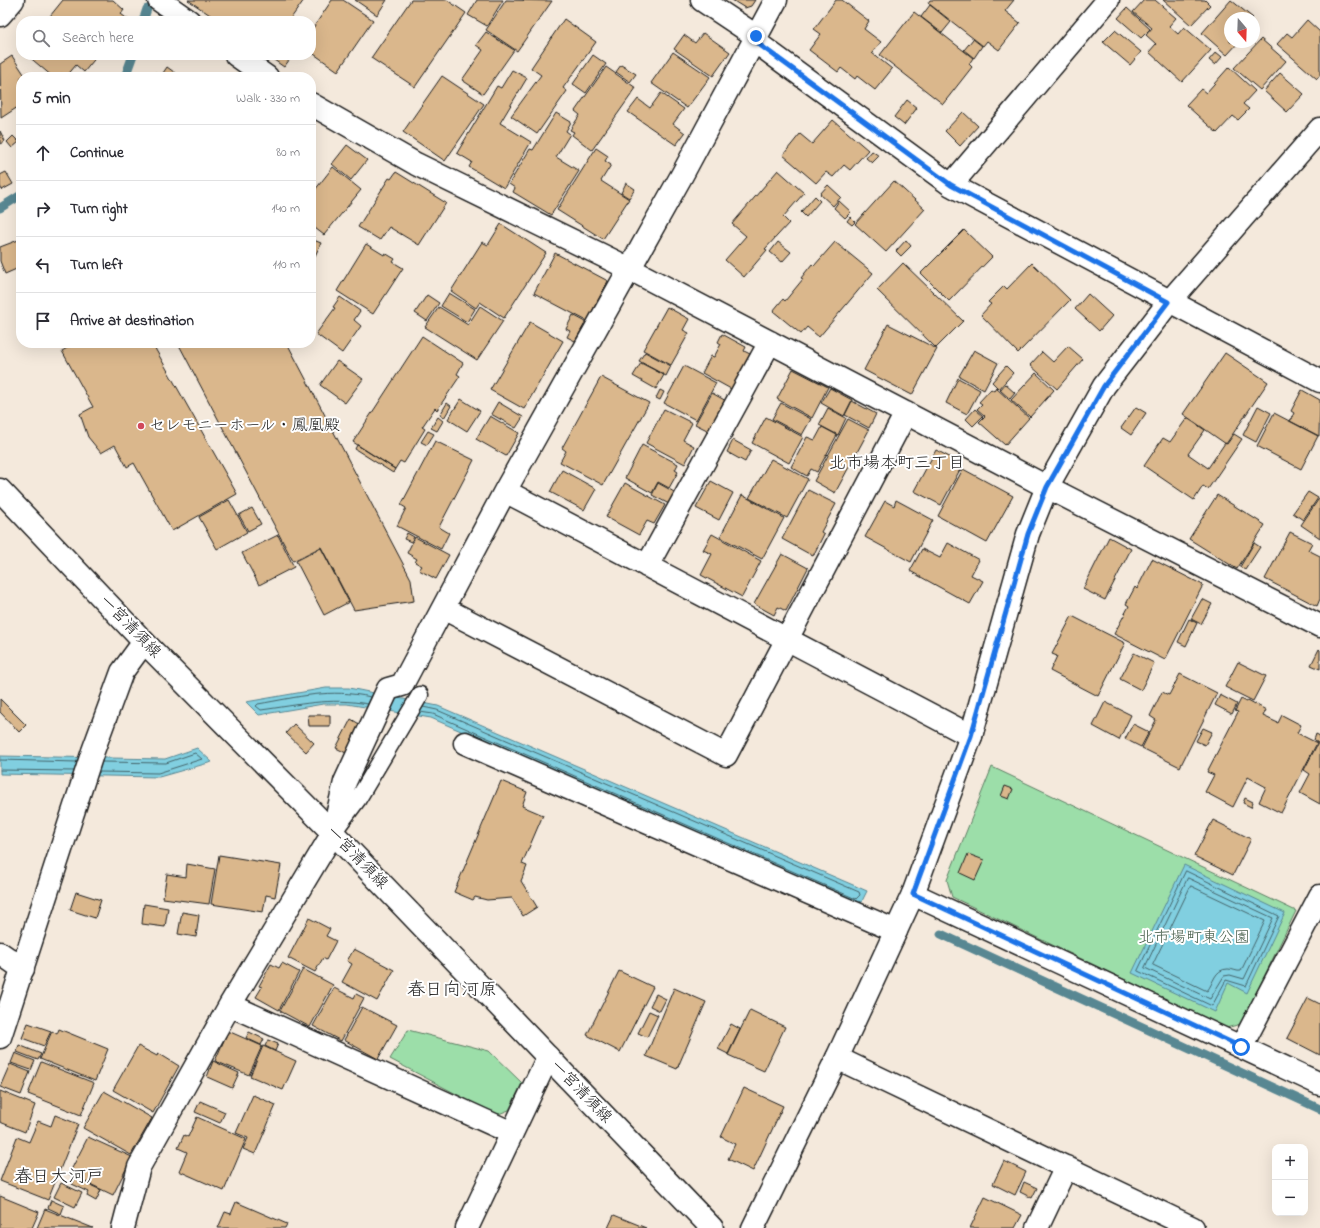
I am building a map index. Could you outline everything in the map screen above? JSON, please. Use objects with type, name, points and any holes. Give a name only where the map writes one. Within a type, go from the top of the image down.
[{"type":"street","points":[[0,15],[13,0]]},
{"type":"street","points":[[159,0],[182,16]]},
{"type":"street","points":[[702,0],[951,185],[1168,302],[1320,381]]},
{"type":"street","points":[[123,1228],[139,1167],[230,1005],[333,833],[345,782],[388,688],[402,685],[505,491],[630,269],[754,38],[776,0]]},
{"type":"street","points":[[951,185],[1108,0]]},
{"type":"street","points":[[243,60],[260,72]]},
{"type":"street","points":[[316,107],[416,164],[630,269],[1047,487],[1320,626]]},
{"type":"street","points":[[754,1228],[837,1058],[913,894],[971,736],[1028,534],[1047,487],[1104,386],[1168,302],[1320,129]]},
{"type":"street","points":[[647,566],[770,342]]},
{"type":"street","points":[[443,608],[726,755],[906,413]]},
{"type":"street","name":"一宮清須線","points":[[0,490],[144,642],[333,833],[712,1228]]},
{"type":"street","points":[[505,491],[971,736]]},
{"type":"street","points":[[0,1037],[93,751],[122,672],[144,642]]},
{"type":"street","points":[[466,743],[896,931]]},
{"type":"street","points":[[913,894],[1320,1084]]},
{"type":"street","points":[[1241,1047],[1320,896]]},
{"type":"street","points":[[0,954],[23,969]]},
{"type":"street","points":[[230,1005],[512,1132]]},
{"type":"street","points":[[467,1228],[548,1057]]},
{"type":"street","points":[[837,1058],[1193,1228]]},
{"type":"street","points":[[1037,1228],[1066,1168]]},
{"type":"lane","points":[[333,833],[358,799],[420,695]]},
{"type":"green space","name":"北市場町東公園","points":[[992,767],[1296,911],[1241,1024],[1226,1028],[952,897],[947,880]]},
{"type":"green space","points":[[408,1030],[489,1051],[522,1083],[509,1110],[496,1115],[390,1059]]},
{"type":"water","points":[[326,688],[349,688],[438,706],[867,891],[860,905],[431,718],[347,704],[323,704],[259,715],[246,702]]},
{"type":"water","points":[[197,748],[212,762],[159,777],[0,774],[0,756],[165,759]]},
{"type":"water","points":[[1184,865],[1285,913],[1247,993],[1228,983],[1215,1012],[1132,973]]},
{"type":"building","points":[[63,0],[113,0],[124,10],[121,14],[124,16],[50,16]]},
{"type":"building","points":[[188,0],[304,0],[293,16],[212,16]]},
{"type":"building","points":[[332,0],[343,0],[373,20],[338,71],[316,56],[316,24]]},
{"type":"building","points":[[355,0],[387,0],[377,15]]},
{"type":"building","points":[[411,0],[447,0],[466,13],[415,87],[371,58]]},
{"type":"building","points":[[477,0],[503,0],[487,26],[468,15]]},
{"type":"building","points":[[506,0],[552,1],[517,51],[486,30]]},
{"type":"building","points":[[732,0],[755,0],[751,6],[745,8]]},
{"type":"building","points":[[836,0],[842,0],[869,21],[864,29],[881,42],[872,53],[892,69],[875,90],[857,76],[855,79],[841,68],[838,72],[809,50],[821,34],[814,29]]},
{"type":"building","points":[[930,0],[1014,0],[1005,11],[1020,23],[999,50],[987,41],[983,46],[928,3]]},
{"type":"building","points":[[1144,0],[1155,0],[1176,18],[1169,26],[1178,34],[1184,27],[1211,50],[1182,82],[1149,52],[1156,44],[1146,35],[1152,28],[1133,12]]},
{"type":"building","points":[[1163,0],[1205,0],[1210,5],[1191,25]]},
{"type":"building","points":[[1231,0],[1246,12],[1224,12],[1224,48],[1233,48],[1227,55],[1202,33]]},
{"type":"building","points":[[930,5],[951,22],[942,33],[921,17]]},
{"type":"building","points":[[1127,8],[1150,29],[1141,38],[1118,18]]},
{"type":"building","points":[[914,12],[973,58],[969,64],[972,67],[943,104],[880,55]]},
{"type":"building","points":[[564,19],[596,42],[563,88],[567,91],[537,134],[511,116],[541,75],[531,68]]},
{"type":"building","points":[[1307,20],[1320,32],[1320,75],[1317,79],[1277,44],[1287,33],[1292,37]]},
{"type":"building","points":[[1115,30],[1141,52],[1130,65],[1103,42]]},
{"type":"building","points":[[486,32],[514,50],[483,94],[462,80],[483,50],[476,45]]},
{"type":"building","points":[[703,33],[730,52],[713,76],[674,49],[684,35],[695,43]]},
{"type":"building","points":[[973,39],[982,46],[974,58],[964,50]]},
{"type":"building","points":[[1261,39],[1286,61],[1260,90],[1234,68],[1253,48],[1260,48]]},
{"type":"building","points":[[673,52],[710,77],[687,108],[651,83]]},
{"type":"building","points":[[1216,52],[1222,57],[1215,65],[1209,60]]},
{"type":"building","points":[[593,55],[606,64],[586,93],[573,84]]},
{"type":"building","points":[[12,56],[23,72],[16,72],[16,108],[1,118],[0,64]]},
{"type":"building","points":[[33,60],[94,60],[84,72],[76,65],[70,72],[47,72]]},
{"type":"building","points":[[274,60],[289,60],[284,67]]},
{"type":"building","points":[[621,65],[636,74],[630,82],[616,72]]},
{"type":"building","points":[[167,67],[174,72],[164,72]]},
{"type":"building","points":[[606,67],[636,88],[592,150],[572,135],[574,132],[570,130],[580,115],[575,111]]},
{"type":"building","points":[[1229,67],[1255,91],[1243,104],[1249,109],[1238,120],[1233,116],[1217,133],[1186,105],[1201,89],[1206,93]]},
{"type":"building","points":[[512,70],[527,78],[500,123],[531,142],[504,188],[469,167],[472,162],[457,153],[497,86],[501,88]]},
{"type":"building","points":[[1280,73],[1304,94],[1287,112],[1264,91]]},
{"type":"building","points":[[442,76],[484,104],[445,161],[403,132]]},
{"type":"building","points":[[661,93],[684,109],[673,124],[685,133],[676,145],[628,112],[638,99],[650,108]]},
{"type":"building","points":[[907,100],[917,108],[904,125],[894,117]]},
{"type":"building","points":[[963,112],[978,126],[960,146],[945,131]]},
{"type":"building","points":[[556,113],[571,122],[566,131],[570,134],[556,157],[579,171],[551,215],[513,192],[515,188],[509,184],[530,149],[533,150]]},
{"type":"building","points":[[833,120],[868,150],[850,170],[844,165],[833,177],[826,172],[816,183],[783,155],[800,134],[812,144]]},
{"type":"building","points":[[0,131],[5,141],[0,144]]},
{"type":"building","points":[[13,136],[16,139],[16,145],[12,148],[7,142]]},
{"type":"building","points":[[347,145],[367,160],[351,180],[332,164]]},
{"type":"building","points":[[596,148],[608,156],[605,161],[611,165],[601,181],[629,199],[603,239],[557,210]]},
{"type":"building","points":[[872,151],[879,156],[872,163],[866,158]]},
{"type":"building","points":[[333,167],[361,190],[324,235],[316,229],[316,189]]},
{"type":"building","points":[[778,170],[804,193],[783,217],[789,223],[765,249],[767,250],[744,277],[725,260],[746,236],[732,224]]},
{"type":"building","points":[[6,172],[13,184],[2,190],[0,186],[0,175]]},
{"type":"building","points":[[396,172],[446,203],[419,245],[389,227],[380,240],[358,227],[389,178],[391,179]]},
{"type":"building","points":[[894,181],[925,209],[886,252],[855,224]]},
{"type":"building","points":[[626,183],[635,189],[629,198],[621,193]]},
{"type":"building","points":[[828,185],[841,197],[833,206],[820,194]]},
{"type":"building","points":[[815,196],[820,201],[806,217],[801,212]]},
{"type":"building","points":[[839,201],[851,212],[845,218],[834,208]]},
{"type":"building","points":[[850,217],[855,222],[852,225],[847,221]]},
{"type":"building","points":[[501,224],[546,253],[504,318],[480,302],[476,308],[451,291],[482,242],[488,245]]},
{"type":"building","points":[[964,230],[992,257],[949,301],[921,273]]},
{"type":"building","points":[[906,240],[911,246],[901,256],[896,251]]},
{"type":"building","points":[[16,241],[16,269],[5,274],[0,261],[0,247]]},
{"type":"building","points":[[316,241],[321,243],[316,254]]},
{"type":"building","points":[[778,242],[791,252],[782,262],[770,252]]},
{"type":"building","points":[[835,242],[873,273],[819,337],[807,327],[801,334],[773,311],[783,299],[785,301],[803,279],[801,278],[812,264],[814,266]]},
{"type":"building","points":[[366,244],[384,255],[385,253],[395,259],[393,262],[403,268],[373,314],[337,291]]},
{"type":"building","points":[[555,253],[608,281],[587,321],[534,293]]},
{"type":"building","points":[[903,263],[963,321],[936,348],[877,290]]},
{"type":"building","points":[[1032,263],[1070,300],[1018,353],[981,315],[991,304],[988,302],[1004,286],[1007,289]]},
{"type":"building","points":[[449,293],[475,309],[467,322],[441,306]]},
{"type":"building","points":[[1088,294],[1112,316],[1099,331],[1075,309]]},
{"type":"building","points":[[427,295],[439,303],[427,321],[415,313]]},
{"type":"building","points":[[340,297],[360,311],[354,320],[361,326],[342,353],[316,334],[335,308],[333,307]]},
{"type":"building","points":[[480,306],[503,321],[477,360],[425,327],[439,307],[468,325]]},
{"type":"building","points":[[667,307],[689,319],[683,330],[689,333],[671,365],[643,350]]},
{"type":"building","points":[[573,315],[586,322],[575,341],[567,337],[570,331],[566,329]]},
{"type":"building","points":[[530,322],[563,341],[524,409],[490,390]]},
{"type":"building","points":[[888,324],[937,349],[912,395],[864,370]]},
{"type":"building","points":[[722,334],[746,347],[744,351],[750,354],[744,366],[746,368],[740,380],[737,379],[731,389],[702,373],[711,356],[714,357],[721,344],[718,342]]},
{"type":"building","points":[[422,336],[463,363],[457,374],[460,376],[437,410],[435,408],[422,427],[425,429],[404,463],[400,461],[395,469],[353,442]]},
{"type":"building","points":[[1068,346],[1083,359],[1057,389],[1030,365],[1042,352],[1053,362]]},
{"type":"building","name":"セレモニーホール・鳳凰殿","points":[[67,348],[155,348],[237,494],[172,531],[134,463],[127,467],[115,445],[101,453],[88,437],[80,414],[93,407],[62,351]]},
{"type":"building","points":[[181,348],[290,348],[411,579],[414,601],[354,610],[321,547],[293,561]]},
{"type":"building","points":[[974,350],[998,363],[984,390],[959,376]]},
{"type":"building","points":[[645,352],[671,366],[666,376],[639,361]]},
{"type":"building","points":[[1225,353],[1268,382],[1226,444],[1183,414]]},
{"type":"building","points":[[337,361],[363,379],[345,403],[320,385]]},
{"type":"building","points":[[641,363],[664,375],[656,389],[633,376]]},
{"type":"building","points":[[684,366],[716,383],[696,420],[664,403]]},
{"type":"building","points":[[1006,366],[1013,373],[999,389],[992,382]]},
{"type":"building","points":[[793,369],[828,387],[812,418],[777,399]]},
{"type":"building","points":[[1036,373],[1054,390],[1030,417],[1011,400]]},
{"type":"building","points":[[601,377],[649,403],[603,485],[560,462],[566,451],[562,448]]},
{"type":"building","points":[[958,378],[980,390],[967,414],[946,403]]},
{"type":"building","points":[[1005,384],[1015,393],[1010,399],[1000,390]]},
{"type":"building","points":[[830,388],[852,400],[844,416],[821,403]]},
{"type":"building","points":[[996,388],[1029,418],[1005,445],[979,422],[985,416],[977,409],[982,404],[979,402],[991,389],[994,391]]},
{"type":"building","points":[[660,390],[664,392],[660,400],[656,398]]},
{"type":"building","points":[[1302,390],[1320,400],[1319,436],[1290,421],[1294,413],[1291,411]]},
{"type":"building","points":[[712,393],[728,402],[711,432],[695,424]]},
{"type":"building","points":[[461,399],[480,411],[467,431],[448,419]]},
{"type":"building","points":[[852,401],[876,414],[869,428],[845,415]]},
{"type":"building","points":[[498,402],[523,417],[516,428],[491,414]]},
{"type":"building","points":[[447,403],[451,406],[444,418],[440,415]]},
{"type":"building","points":[[781,403],[811,419],[802,435],[772,419]]},
{"type":"building","points":[[1258,406],[1271,413],[1256,442],[1243,435]]},
{"type":"building","points":[[1136,407],[1146,413],[1131,435],[1121,428]]},
{"type":"building","points":[[828,408],[846,418],[838,435],[819,425]]},
{"type":"building","points":[[664,409],[692,423],[683,440],[694,446],[685,464],[646,443]]},
{"type":"building","points":[[975,409],[983,416],[973,426],[966,419]]},
{"type":"building","points":[[1274,413],[1318,436],[1301,469],[1257,446]]},
{"type":"building","points":[[490,416],[519,433],[506,456],[476,439]]},
{"type":"building","points":[[438,417],[443,421],[437,431],[431,428]]},
{"type":"building","points":[[766,417],[803,437],[789,463],[752,443]]},
{"type":"building","points":[[1187,418],[1205,430],[1188,454],[1208,468],[1225,443],[1227,444],[1234,434],[1242,439],[1208,489],[1203,486],[1194,500],[1144,466],[1163,438],[1170,442]]},
{"type":"building","points":[[848,419],[869,430],[835,493],[814,481]]},
{"type":"building","points":[[822,427],[837,435],[817,472],[811,469],[807,476],[791,467],[807,437],[815,440]]},
{"type":"building","points":[[428,431],[434,434],[427,445],[421,442]]},
{"type":"building","points":[[733,440],[751,450],[745,462],[727,452]]},
{"type":"building","points":[[435,441],[474,460],[439,527],[449,533],[441,549],[397,526],[406,508],[401,505]]},
{"type":"building","points":[[357,445],[395,469],[393,473],[355,449]]},
{"type":"building","points":[[642,445],[678,464],[675,470],[678,472],[669,488],[658,482],[652,493],[625,478]]},
{"type":"building","points":[[936,450],[963,464],[941,505],[914,491]]},
{"type":"building","points":[[771,459],[808,479],[787,518],[749,498]]},
{"type":"building","points":[[963,469],[1013,496],[987,543],[938,516]]},
{"type":"building","points":[[562,470],[596,489],[584,510],[550,492]]},
{"type":"building","points":[[711,481],[733,493],[719,520],[696,508]]},
{"type":"building","points":[[625,483],[665,505],[654,524],[647,521],[639,535],[606,517]]},
{"type":"building","points":[[658,483],[676,493],[669,504],[652,495]]},
{"type":"building","points":[[808,490],[836,504],[821,532],[824,534],[813,556],[782,539]]},
{"type":"building","points":[[1308,492],[1318,498],[1303,520],[1293,513]]},
{"type":"building","points":[[742,495],[784,518],[762,559],[720,537]]},
{"type":"building","points":[[1217,495],[1265,525],[1237,569],[1189,539]]},
{"type":"building","points":[[1320,497],[1320,538],[1301,525]]},
{"type":"building","points":[[229,500],[247,532],[217,549],[199,517]]},
{"type":"building","points":[[896,500],[933,520],[911,562],[865,537],[885,501],[894,506]]},
{"type":"building","points":[[252,508],[261,524],[248,531],[239,515]]},
{"type":"building","points":[[1290,532],[1312,543],[1308,550],[1320,556],[1320,599],[1317,606],[1265,579]]},
{"type":"building","points":[[407,533],[414,537],[411,542],[404,539]]},
{"type":"building","points":[[712,534],[761,561],[742,597],[701,575],[712,554],[703,550]]},
{"type":"building","points":[[278,535],[294,567],[259,585],[242,553]]},
{"type":"building","points":[[415,537],[449,555],[436,579],[419,570],[422,566],[415,562],[417,559],[407,553]]},
{"type":"building","points":[[1109,537],[1131,549],[1105,600],[1083,589]]},
{"type":"building","points":[[948,543],[979,560],[971,575],[983,581],[970,604],[910,571],[922,549],[940,558]]},
{"type":"building","points":[[1254,543],[1260,547],[1245,570],[1240,567]]},
{"type":"building","points":[[321,548],[349,602],[324,615],[296,561]]},
{"type":"building","points":[[782,554],[808,568],[786,611],[778,607],[774,615],[754,604]]},
{"type":"building","points":[[1152,559],[1203,585],[1165,660],[1114,634],[1129,606],[1126,604],[1135,587],[1137,589]]},
{"type":"building","points":[[1202,599],[1212,604],[1201,624],[1191,619]]},
{"type":"building","points":[[1072,616],[1125,643],[1098,696],[1050,671],[1057,656],[1052,654]]},
{"type":"building","points":[[1189,619],[1197,623],[1186,646],[1178,642]]},
{"type":"building","points":[[1319,649],[1320,650],[1320,669],[1311,665]]},
{"type":"building","points":[[1134,653],[1154,663],[1141,690],[1120,679]]},
{"type":"building","points":[[1238,662],[1266,676],[1253,701],[1225,687]]},
{"type":"building","points":[[1180,674],[1217,693],[1180,767],[1142,748],[1156,720],[1150,716],[1162,692],[1169,695]]},
{"type":"building","points":[[1220,695],[1237,704],[1232,714],[1215,705]]},
{"type":"building","points":[[0,699],[26,725],[19,732],[0,712]]},
{"type":"building","points":[[1241,699],[1247,702],[1248,700],[1266,710],[1263,716],[1278,723],[1282,715],[1301,725],[1297,733],[1317,743],[1281,813],[1259,802],[1266,787],[1248,777],[1233,807],[1205,792],[1214,775],[1207,772],[1238,712],[1235,711]]},
{"type":"building","points":[[1105,702],[1131,715],[1119,740],[1093,726]]},
{"type":"building","points":[[308,715],[330,715],[330,726],[309,726]]},
{"type":"building","points":[[351,719],[361,725],[346,753],[336,748]]},
{"type":"building","points":[[294,724],[314,743],[306,752],[286,733]]},
{"type":"building","points":[[1133,724],[1149,732],[1141,747],[1125,739]]},
{"type":"building","points":[[1203,728],[1212,732],[1205,745],[1196,741]]},
{"type":"building","points":[[1316,734],[1320,736],[1320,804],[1300,793],[1310,774],[1304,770],[1318,743],[1314,740]]},
{"type":"building","points":[[501,781],[527,792],[522,806],[543,815],[522,864],[527,866],[521,881],[537,907],[523,916],[512,898],[487,900],[475,897],[473,900],[454,892]]},
{"type":"building","points":[[1005,786],[1013,789],[1009,799],[1001,796]]},
{"type":"building","points":[[1245,798],[1253,802],[1251,807],[1243,803]]},
{"type":"building","points":[[1213,820],[1251,839],[1233,875],[1194,856]]},
{"type":"building","points":[[968,854],[984,860],[975,880],[960,873]]},
{"type":"building","points":[[219,855],[281,865],[275,897],[266,895],[263,912],[211,904]]},
{"type":"building","points":[[187,864],[215,869],[209,904],[163,898],[167,874],[186,877]]},
{"type":"building","points":[[76,892],[101,900],[95,918],[70,910]]},
{"type":"building","points":[[144,904],[168,908],[165,927],[142,924]]},
{"type":"building","points":[[182,912],[199,915],[196,937],[178,934]]},
{"type":"building","points":[[309,918],[330,929],[326,936],[336,941],[326,960],[323,958],[315,972],[288,958]]},
{"type":"building","points":[[354,949],[394,970],[377,1001],[342,982],[352,964],[347,961]]},
{"type":"building","points":[[282,963],[299,972],[279,1010],[256,997],[262,987],[259,986],[271,964],[279,968]]},
{"type":"building","points":[[303,969],[333,985],[310,1027],[280,1011]]},
{"type":"building","points":[[619,971],[653,987],[620,1052],[587,1035]]},
{"type":"building","points":[[334,988],[354,998],[356,994],[364,998],[341,1041],[313,1026]]},
{"type":"building","points":[[674,988],[706,1002],[677,1069],[646,1056]]},
{"type":"building","points":[[656,994],[666,999],[660,1011],[650,1006]]},
{"type":"building","points":[[1308,998],[1320,1004],[1320,1055],[1287,1038]]},
{"type":"building","points":[[362,1007],[397,1025],[378,1059],[344,1040]]},
{"type":"building","points":[[750,1010],[785,1027],[764,1071],[728,1055]]},
{"type":"building","points":[[649,1011],[658,1015],[647,1037],[638,1033]]},
{"type":"building","points":[[28,1023],[51,1031],[44,1046],[22,1038]]},
{"type":"building","points":[[731,1024],[740,1029],[728,1054],[718,1049]]},
{"type":"building","points":[[59,1029],[108,1049],[95,1081],[40,1059],[52,1031],[57,1034]]},
{"type":"building","points":[[228,1031],[262,1046],[249,1075],[215,1061]]},
{"type":"building","points":[[249,1032],[264,1039],[261,1045],[246,1038]]},
{"type":"building","points":[[268,1040],[278,1044],[275,1051],[265,1046]]},
{"type":"building","points":[[19,1045],[41,1054],[38,1060],[17,1052]]},
{"type":"building","points":[[138,1046],[157,1056],[158,1053],[179,1066],[153,1113],[113,1090]]},
{"type":"building","points":[[263,1046],[296,1061],[283,1090],[250,1076]]},
{"type":"building","points":[[15,1053],[35,1061],[31,1070],[11,1063]]},
{"type":"building","points":[[213,1061],[239,1073],[232,1088],[207,1077]]},
{"type":"building","points":[[41,1062],[94,1083],[81,1115],[28,1094]]},
{"type":"building","points":[[10,1064],[30,1072],[21,1095],[0,1087]]},
{"type":"building","points":[[744,1088],[783,1106],[753,1171],[728,1159],[735,1144],[721,1137]]},
{"type":"building","points":[[0,1091],[35,1105],[25,1132],[0,1122]]},
{"type":"building","points":[[104,1091],[152,1118],[131,1155],[83,1128]]},
{"type":"building","points":[[253,1095],[276,1105],[255,1154],[243,1149],[248,1138],[236,1133]]},
{"type":"building","points":[[200,1101],[225,1112],[220,1123],[195,1112]]},
{"type":"building","points":[[55,1115],[78,1124],[48,1200],[0,1181],[17,1137],[29,1142],[38,1121],[51,1126]]},
{"type":"building","points":[[197,1117],[246,1139],[224,1191],[179,1171],[187,1152],[178,1148],[184,1135],[188,1137]]},
{"type":"building","points":[[88,1137],[132,1157],[113,1195],[69,1174]]},
{"type":"building","points":[[1004,1161],[1026,1172],[1015,1195],[993,1184]]},
{"type":"building","points":[[75,1178],[101,1190],[96,1201],[87,1196],[89,1192],[72,1184]]},
{"type":"building","points":[[1024,1182],[1037,1188],[1032,1198],[1020,1192]]},
{"type":"building","points":[[61,1183],[82,1193],[75,1207],[54,1197]]},
{"type":"building","points":[[0,1196],[39,1212],[32,1228],[0,1228]]},
{"type":"building","points":[[985,1197],[1022,1215],[1015,1228],[970,1228]]},
{"type":"building","points":[[51,1200],[64,1206],[61,1214],[48,1208]]},
{"type":"building","points":[[236,1202],[287,1224],[285,1228],[218,1228],[225,1212],[231,1214]]},
{"type":"building","points":[[45,1209],[93,1228],[37,1228]]},
{"type":"building","points":[[614,1215],[646,1228],[608,1228]]},
{"type":"waterway","points":[[145,16],[147,9]]},
{"type":"waterway","points":[[127,72],[131,60]]},
{"type":"waterway","points":[[0,208],[16,198]]},
{"type":"waterway","points":[[941,934],[1320,1109]]},
{"type":"place","name":"セレモニーホール・鳳凰殿","points":[[141,426]]},
{"type":"district","name":"北市場本町三丁目","points":[[897,463]]},
{"type":"district","name":"春日向河原","points":[[452,991]]},
{"type":"district","name":"春日大河戸","points":[[59,1178]]},
{"type":"route","points":[[756,36],[753,40],[951,185],[1168,302],[1104,386],[1047,487],[1028,534],[971,736],[913,894],[1241,1047]]}]
